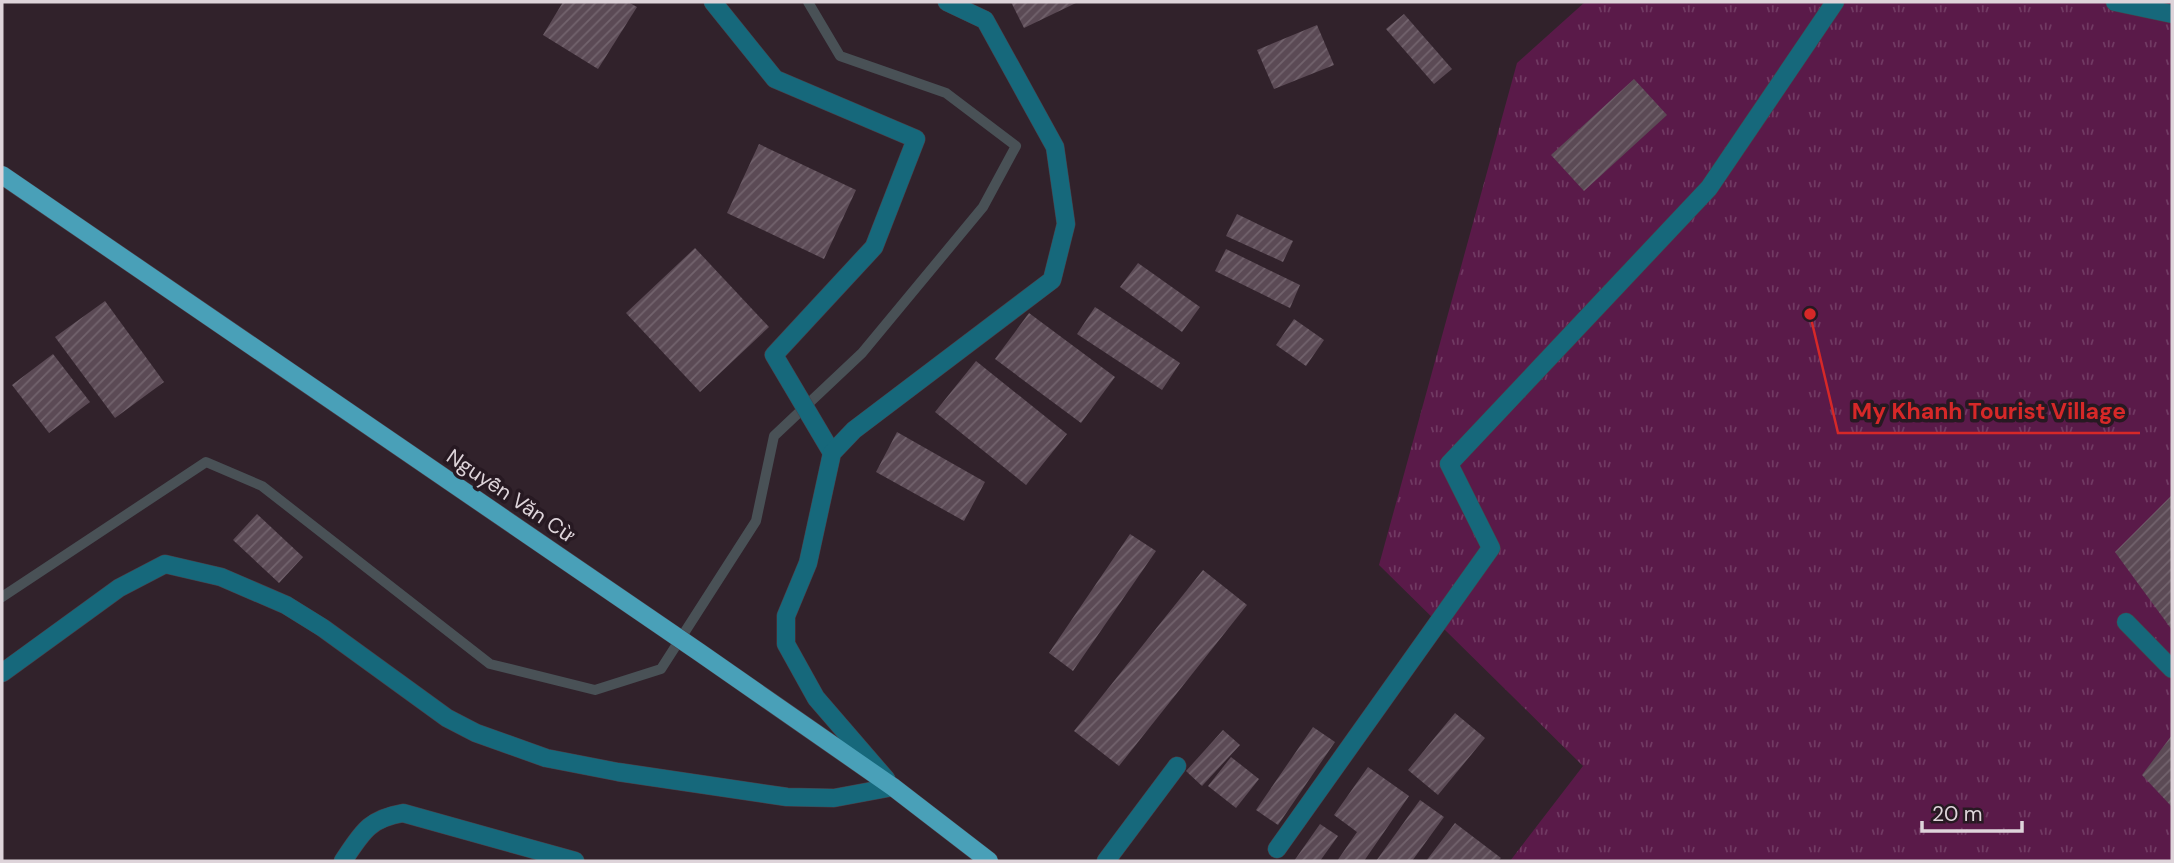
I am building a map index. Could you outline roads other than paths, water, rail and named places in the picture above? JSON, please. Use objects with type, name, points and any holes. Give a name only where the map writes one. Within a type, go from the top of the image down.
[{"type":"main road","name":"Nguyễn Văn Cừ","points":[[2,175],[662,626],[893,787],[989,861]]},
{"type":"street","points":[[713,2],[775,79],[916,139],[874,247],[774,355],[832,453]]},
{"type":"street","points":[[893,787],[816,698],[786,644],[786,616],[808,562],[832,453],[853,430],[1052,280],[1066,224],[1055,147],[985,20],[947,2]]},
{"type":"street","points":[[1277,849],[1491,548],[1449,464],[1709,188],[1835,2]]},
{"type":"street","points":[[2115,2],[2172,14]]},
{"type":"street","points":[[2,673],[119,587],[165,564],[221,577],[286,605],[323,628],[447,718],[476,733],[546,758],[618,772],[787,797],[834,797],[893,787]]},
{"type":"street","points":[[2126,622],[2172,669]]},
{"type":"street","points":[[1106,861],[1177,766]]},
{"type":"street","points":[[343,861],[366,827],[383,817],[403,813],[575,861]]},
{"type":"waterway","points":[[2,597],[206,462],[262,486],[490,664],[595,690],[661,669],[756,521],[774,436],[862,353],[983,207],[1016,146],[946,93],[840,56],[808,2]]},
{"type":"place","name":"My Khanh Tourist Village","points":[[1810,314]]}]
